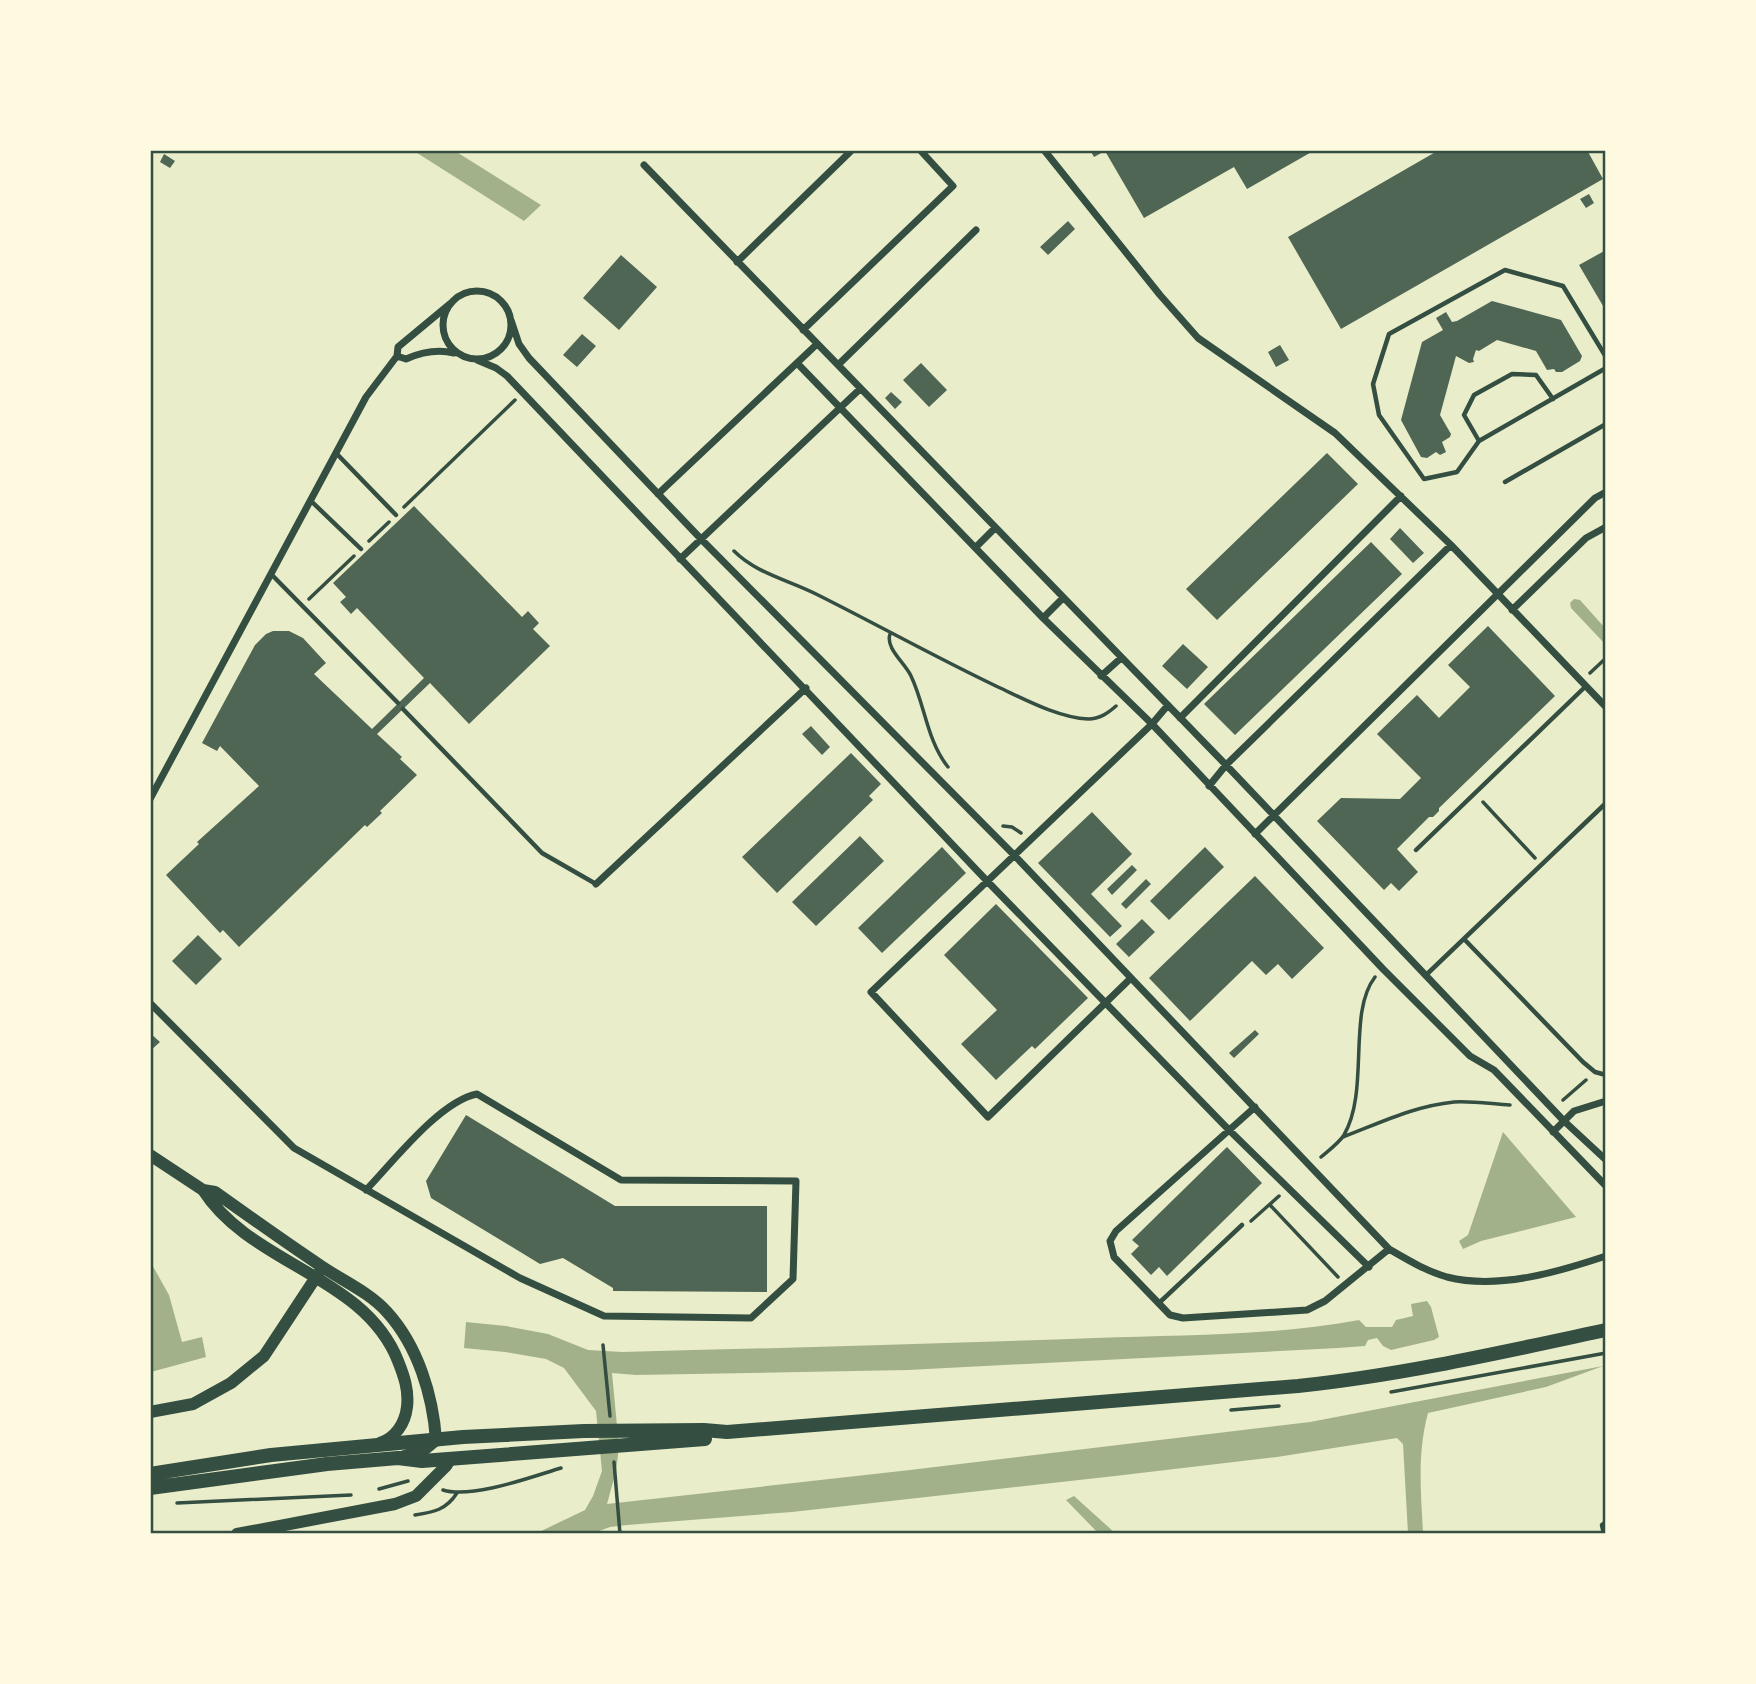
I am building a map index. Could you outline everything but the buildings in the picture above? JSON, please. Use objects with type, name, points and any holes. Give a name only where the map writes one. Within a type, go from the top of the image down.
[{"type":"main road","points":[[150,1474],[271,1455],[436,1440],[584,1431],[637,1438],[704,1439],[727,1432],[1365,1379],[1605,1330]]},
{"type":"main road","points":[[150,1489],[246,1474],[398,1458],[422,1461],[586,1447],[637,1438]]},
{"type":"street","points":[[737,262],[852,150]]},
{"type":"street","points":[[803,330],[953,186],[920,150]]},
{"type":"street","points":[[1044,150],[1160,295],[1198,338],[1335,432],[1451,545],[1605,707]]},
{"type":"street","points":[[643,165],[1226,765],[1564,1121],[1605,1160]]},
{"type":"street","points":[[838,365],[975,230]]},
{"type":"street","points":[[150,799],[335,453],[366,397],[397,356],[398,347],[467,293],[487,292],[503,303],[519,344],[529,358],[701,539],[1015,856],[1389,1249],[1418,1267],[1450,1277],[1500,1281],[1550,1273],[1605,1256]]},
{"type":"street","points":[[451,303],[443,321],[443,331],[446,340],[459,354]]},
{"type":"street","points":[[477,360],[496,354],[503,348],[511,330],[511,320]]},
{"type":"street","points":[[658,494],[817,344]]},
{"type":"street","points":[[397,356],[405,359],[436,351],[459,354],[496,368],[507,376],[988,882],[1230,1130],[1370,1267]]},
{"type":"street","points":[[797,363],[1043,618],[1152,724],[1383,969],[1470,1056],[1494,1070],[1605,1186]]},
{"type":"street","points":[[680,559],[860,389]]},
{"type":"street","points":[[1255,834],[1496,594],[1595,498],[1605,492]]},
{"type":"street","points":[[1180,718],[1401,496]]},
{"type":"street","points":[[1512,611],[1586,538],[1605,527]]},
{"type":"street","points":[[976,547],[995,528]]},
{"type":"street","points":[[1209,786],[1226,765],[1451,545]]},
{"type":"street","points":[[1043,618],[1063,598]]},
{"type":"street","points":[[1101,676],[1121,657]]},
{"type":"street","points":[[596,884],[806,688]]},
{"type":"street","points":[[1132,978],[988,1117],[871,992],[1152,724],[1168,705]]},
{"type":"street","points":[[150,1003],[294,1147],[366,1190],[520,1278],[604,1316],[751,1318],[793,1279],[796,1181],[621,1180],[477,1094],[465,1096],[445,1108],[366,1190]]},
{"type":"street","points":[[1553,1132],[1574,1111],[1605,1101]]},
{"type":"street","points":[[1255,1107],[1116,1231],[1110,1241],[1114,1257],[1170,1315],[1183,1318],[1307,1310],[1317,1307],[1389,1249]]},
{"type":"street","points":[[150,1156],[203,1190],[215,1192],[319,1273],[380,1327],[393,1348],[405,1377],[407,1413],[394,1435],[372,1446]]},
{"type":"street","points":[[150,1412],[192,1404],[231,1383],[264,1356],[319,1273]]},
{"type":"street","points":[[319,1273],[355,1286],[386,1311],[400,1329],[428,1387],[433,1404],[436,1440],[425,1450],[398,1458]]},
{"type":"street","points":[[237,1534],[395,1504],[416,1496],[451,1458]]},
{"type":"lane","points":[[1605,356],[1563,286],[1505,270],[1389,334],[1373,384],[1379,415],[1424,480],[1457,472],[1479,440],[1605,368]]},
{"type":"lane","points":[[1479,440],[1464,415],[1474,395],[1512,374],[1536,375],[1553,399]]},
{"type":"lane","points":[[1505,482],[1605,425]]},
{"type":"lane","points":[[335,453],[396,515]]},
{"type":"lane","points":[[310,500],[361,549]]},
{"type":"lane","points":[[271,574],[398,704]]},
{"type":"lane","points":[[1416,850],[1583,684]]},
{"type":"lane","points":[[403,709],[542,853],[596,884]]},
{"type":"lane","points":[[1425,976],[1605,803]]},
{"type":"lane","points":[[1464,939],[1583,1062],[1595,1072],[1605,1075]]},
{"type":"lane","points":[[1159,1303],[1242,1225]]},
{"type":"lane","points":[[1604,1534],[1602,1525],[1605,1522]]},
{"type":"path","points":[[890,634],[889,644],[910,674],[935,744],[951,771]]},
{"type":"path","points":[[1583,684],[1605,658]]},
{"type":"path","points":[[1475,793],[1541,865]]},
{"type":"path","points":[[996,821],[1015,828],[1029,842]]},
{"type":"path","points":[[1343,1137],[1352,1115],[1357,1088],[1359,1040],[1366,995],[1372,980],[1383,969]]},
{"type":"path","points":[[1555,1093],[1562,1101],[1595,1072]]},
{"type":"path","points":[[1311,1166],[1343,1137],[1393,1116],[1454,1102],[1510,1105],[1519,1097]]},
{"type":"path","points":[[1242,1225],[1244,1227],[1289,1188]]},
{"type":"path","points":[[1270,1205],[1346,1285]]},
{"type":"path","points":[[457,1493],[518,1481],[572,1465]]},
{"type":"path","points":[[375,1491],[407,1480],[428,1484]]},
{"type":"path","points":[[165,1504],[352,1494]]},
{"type":"shaded area","points":[[414,151],[455,151],[541,205],[524,221]]},
{"type":"shaded area","points":[[1574,599],[1580,600],[1605,628],[1605,644],[1571,608],[1570,603]]},
{"type":"shaded area","points":[[1503,1132],[1576,1217],[1481,1241],[1463,1249],[1459,1241],[1468,1235]]},
{"type":"shaded area","points":[[150,1261],[169,1295],[182,1342],[202,1337],[206,1357],[151,1372]]},
{"type":"shaded area","points":[[1427,1301],[1439,1337],[1391,1350],[1383,1346],[1377,1338],[1368,1340],[1365,1346],[1338,1348],[908,1370],[636,1375],[612,1373],[619,1447],[607,1504],[1310,1422],[1603,1366],[1546,1387],[1428,1413],[1421,1458],[1423,1533],[1408,1533],[1403,1444],[1397,1438],[1277,1457],[792,1512],[627,1525],[594,1533],[535,1534],[585,1510],[593,1496],[602,1471],[596,1411],[564,1368],[546,1359],[464,1348],[466,1322],[548,1334],[588,1350],[622,1352],[1227,1334],[1359,1320],[1366,1327],[1392,1327],[1396,1320],[1413,1316],[1411,1304]]},
{"type":"shaded area","points":[[1074,1496],[1115,1533],[1098,1533],[1066,1500]]}]
